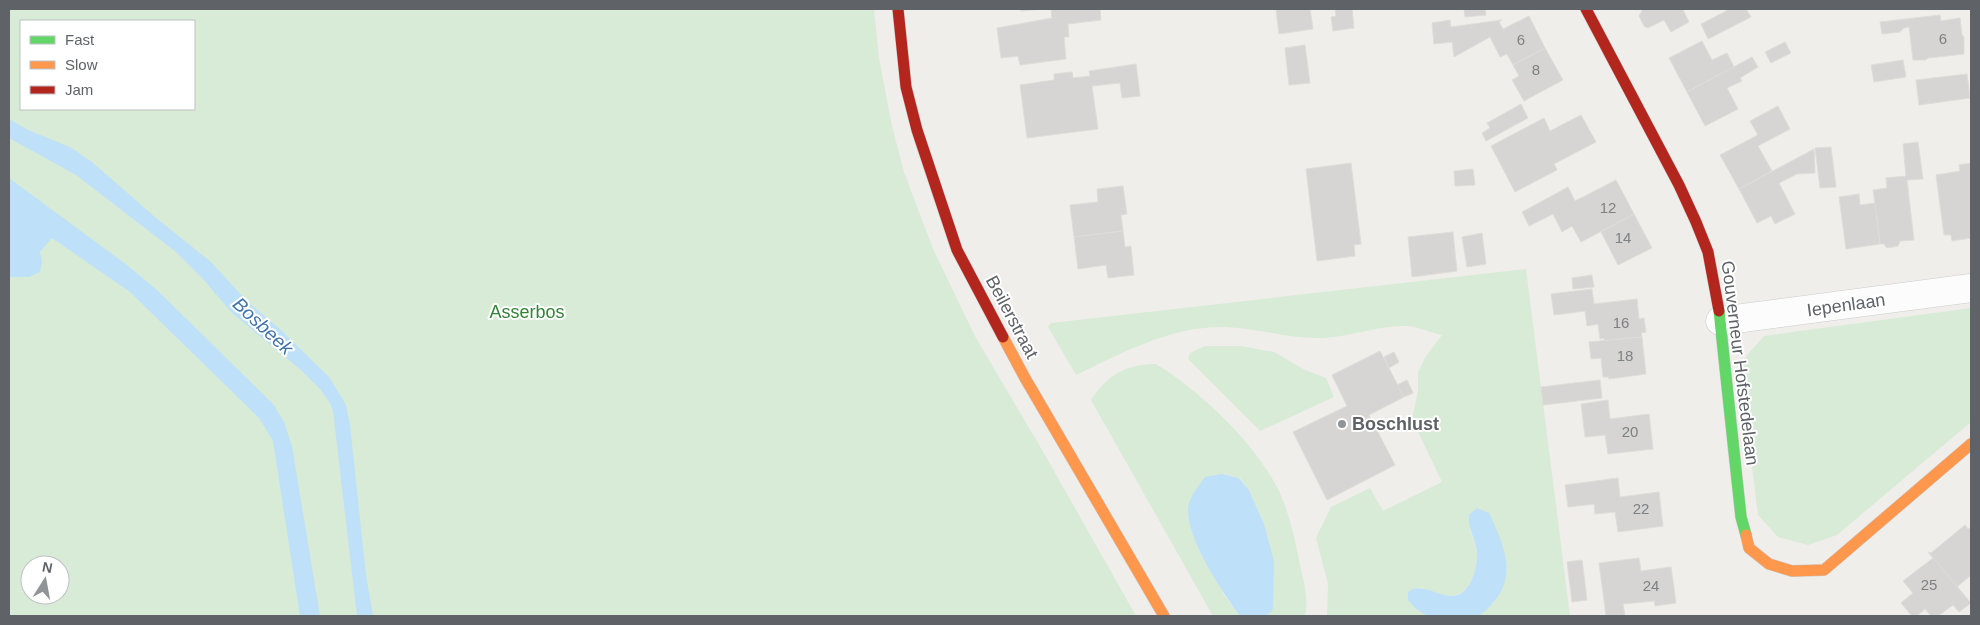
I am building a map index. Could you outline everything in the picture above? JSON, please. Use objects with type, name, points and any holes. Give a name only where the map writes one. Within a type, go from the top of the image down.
[{"type":"street","name":"Beilerstraat","points":[[898,9],[906,87],[917,130],[957,250],[1024,378],[1164,616]]},
{"type":"street","name":"Gouverneur Hofstedelaan","points":[[1586,9],[1679,185],[1708,252],[1720,321],[1741,517],[1749,548],[1769,564],[1792,571],[1824,570],[1971,444]]},
{"type":"street","name":"Iepenlaan","points":[[1720,321],[1971,288]]},
{"type":"green space","name":"Asserbos","points":[[9,9],[874,9],[879,58],[892,126],[904,172],[933,249],[976,338],[1136,616],[9,616]]},
{"type":"green space","points":[[1526,269],[1570,616],[1479,616],[1496,600],[1503,587],[1468,526],[1477,552],[1475,570],[1471,582],[1464,591],[1449,596],[1420,587],[1415,608],[1427,616],[1327,616],[1328,584],[1316,538],[1331,507],[1370,488],[1383,511],[1442,482],[1412,419],[1418,391],[1418,372],[1426,356],[1442,335],[1407,326],[1392,326],[1322,338],[1297,337],[1236,328],[1204,328],[1185,331],[1147,342],[1076,375],[1048,327],[1051,323]]},
{"type":"green space","points":[[1971,308],[1971,422],[1837,535],[1808,545],[1778,537],[1758,515],[1740,369],[1747,355],[1764,336]]},
{"type":"green space","points":[[1205,346],[1241,346],[1274,352],[1305,370],[1326,378],[1334,397],[1260,431],[1188,359],[1190,353]]},
{"type":"green space","points":[[1156,364],[1174,376],[1211,406],[1245,441],[1272,479],[1282,498],[1294,536],[1305,588],[1305,616],[1267,616],[1273,609],[1264,524],[1249,490],[1240,478],[1222,474],[1223,594],[1240,616],[1213,616],[1091,400],[1103,385],[1116,374],[1132,367]]},
{"type":"water","name":"Bosbeek","points":[[9,119],[28,130],[70,147],[92,162],[155,217],[211,262],[247,301],[282,331],[329,377],[346,405],[350,425],[366,575],[373,616],[357,616],[333,411],[320,389],[301,370],[232,313],[203,279],[176,252],[76,175],[9,138]]},
{"type":"water","points":[[9,178],[127,265],[157,290],[274,405],[284,422],[292,446],[320,616],[300,616],[273,441],[259,418],[130,292],[52,238],[40,252],[42,262],[40,272],[29,277],[9,277]]},
{"type":"water","points":[[1222,474],[1239,478],[1249,490],[1264,524],[1274,561],[1273,609],[1267,616],[1240,616],[1207,566],[1189,522],[1188,506],[1205,477]]},
{"type":"water","points":[[1477,508],[1489,513],[1505,555],[1507,568],[1501,592],[1479,616],[1427,616],[1415,608],[1408,600],[1408,592],[1420,588],[1453,596],[1460,594],[1468,587],[1473,576],[1477,557],[1469,515]]},
{"type":"building","points":[[1021,9],[1042,9],[1021,11]]},
{"type":"building","points":[[1051,9],[1100,9],[1101,20],[1068,24],[1069,37],[1064,37],[1066,59],[1020,65],[1018,56],[1001,58],[997,28],[1052,18]]},
{"type":"building","points":[[1276,9],[1310,9],[1313,29],[1279,34]]},
{"type":"building","points":[[1335,9],[1352,9],[1354,28],[1333,31],[1331,17],[1336,16]]},
{"type":"building","points":[[1464,9],[1485,9],[1486,15],[1465,17]]},
{"type":"building","points":[[1643,9],[1685,9],[1683,10],[1689,22],[1671,32],[1664,20],[1648,28],[1644,26],[1639,16]]},
{"type":"building","points":[[1730,9],[1746,9],[1751,17],[1708,39],[1701,24]]},
{"type":"building","points":[[1940,15],[1941,21],[1960,18],[1962,35],[1964,37],[1964,54],[1928,58],[1926,60],[1913,60],[1909,27],[1904,28],[1900,32],[1882,34],[1880,22]]},
{"type":"building","points":[[1529,16],[1545,48],[1513,65],[1507,54],[1500,57],[1490,37],[1454,57],[1452,42],[1434,44],[1432,23],[1450,20],[1451,27],[1502,20],[1499,22],[1503,29]]},
{"type":"building","points":[[1702,41],[1712,60],[1727,53],[1734,67],[1687,92],[1669,58]]},
{"type":"building","points":[[1785,42],[1791,53],[1771,63],[1765,52]]},
{"type":"building","points":[[1305,45],[1310,83],[1289,85],[1285,48]]},
{"type":"building","points":[[1545,48],[1563,80],[1524,101],[1512,80],[1519,76],[1513,65]]},
{"type":"building","points":[[1752,57],[1758,67],[1740,78],[1742,81],[1727,88],[1738,109],[1705,126],[1687,92]]},
{"type":"building","points":[[1903,60],[1906,77],[1874,82],[1871,65]]},
{"type":"building","points":[[1136,64],[1140,96],[1122,98],[1120,83],[1092,86],[1098,129],[1027,138],[1020,85],[1054,80],[1054,74],[1072,72],[1073,78],[1090,76],[1089,71]]},
{"type":"building","points":[[1967,74],[1970,98],[1919,105],[1916,80]]},
{"type":"building","points":[[1521,104],[1528,118],[1486,141],[1482,133],[1490,128],[1487,123]]},
{"type":"building","points":[[1778,106],[1790,129],[1758,146],[1772,171],[1739,189],[1720,155],[1758,135],[1750,121]]},
{"type":"building","points":[[1581,115],[1596,142],[1554,164],[1557,170],[1515,192],[1491,146],[1544,118],[1550,131]]},
{"type":"building","points":[[1918,142],[1923,179],[1907,180],[1914,240],[1900,241],[1898,246],[1887,248],[1884,244],[1880,244],[1873,190],[1887,188],[1886,178],[1906,176],[1903,144]]},
{"type":"building","points":[[1831,147],[1836,187],[1820,188],[1815,148]]},
{"type":"building","points":[[1814,149],[1815,173],[1797,174],[1779,183],[1795,214],[1775,224],[1771,216],[1757,223],[1739,189]]},
{"type":"building","points":[[1351,163],[1361,244],[1354,245],[1355,256],[1317,261],[1306,169]]},
{"type":"building","points":[[1971,163],[1971,238],[1952,241],[1951,235],[1944,235],[1936,175],[1960,171],[1959,165]]},
{"type":"building","points":[[1473,169],[1475,185],[1455,186],[1454,171]]},
{"type":"building","points":[[1616,180],[1634,214],[1581,242],[1572,226],[1562,232],[1553,214],[1529,226],[1522,212],[1568,187],[1575,201]]},
{"type":"building","points":[[1123,186],[1127,214],[1121,215],[1123,231],[1074,237],[1070,205],[1098,202],[1097,189]]},
{"type":"building","points":[[1859,194],[1860,205],[1875,203],[1880,244],[1846,249],[1839,197]]},
{"type":"building","points":[[1634,214],[1652,248],[1618,265],[1601,232]]},
{"type":"building","points":[[1123,231],[1125,247],[1131,246],[1134,275],[1108,278],[1106,265],[1078,269],[1074,237]]},
{"type":"building","points":[[1453,232],[1457,271],[1412,277],[1408,237]]},
{"type":"building","points":[[1482,233],[1486,264],[1467,267],[1462,237]]},
{"type":"building","points":[[1592,275],[1594,287],[1573,289],[1572,278]]},
{"type":"building","points":[[1592,289],[1594,304],[1637,299],[1639,319],[1644,318],[1646,332],[1641,333],[1642,337],[1604,341],[1604,338],[1600,339],[1598,324],[1587,326],[1585,311],[1554,315],[1551,294]]},
{"type":"building","points":[[1642,337],[1646,374],[1609,379],[1608,377],[1603,377],[1601,358],[1591,359],[1589,342]]},
{"type":"building","name":"Boschlust","points":[[1380,351],[1404,397],[1369,415],[1395,465],[1327,500],[1293,432],[1347,406],[1332,375]]},
{"type":"building","points":[[1394,352],[1399,362],[1389,368],[1384,357]]},
{"type":"building","points":[[1407,380],[1413,393],[1404,397],[1397,385]]},
{"type":"building","points":[[1600,380],[1602,398],[1543,405],[1541,387]]},
{"type":"building","points":[[1608,400],[1610,419],[1649,414],[1653,449],[1608,454],[1605,435],[1585,437],[1581,404]]},
{"type":"building","points":[[1618,478],[1620,497],[1659,492],[1663,526],[1618,532],[1615,512],[1595,514],[1594,504],[1568,507],[1565,485]]},
{"type":"building","points":[[1965,525],[1968,529],[1971,527],[1971,575],[1957,587],[1928,552],[1931,553]]},
{"type":"building","points":[[1639,558],[1641,571],[1671,567],[1676,603],[1655,606],[1654,601],[1623,604],[1625,616],[1606,616],[1599,563]]},
{"type":"building","points":[[1933,558],[1971,603],[1959,612],[1953,605],[1938,616],[1931,616],[1925,609],[1917,616],[1912,616],[1901,603],[1913,593],[1903,581]]},
{"type":"building","points":[[1582,560],[1587,600],[1572,602],[1567,562]]},
{"type":"traffic: fast","points":[[1719,311],[1741,517],[1746,535]]},
{"type":"traffic: slow","points":[[1003,337],[1164,616]]},
{"type":"traffic: slow","points":[[1746,535],[1749,548],[1769,564],[1792,571],[1824,570],[1971,444]]},
{"type":"traffic: jam","points":[[898,9],[906,87],[917,130],[957,250],[1003,337]]},
{"type":"traffic: jam","points":[[1586,9],[1679,185],[1696,222],[1708,252],[1719,311]]},
{"type":"place","name":"Boschlust","points":[[1342,424]]}]
